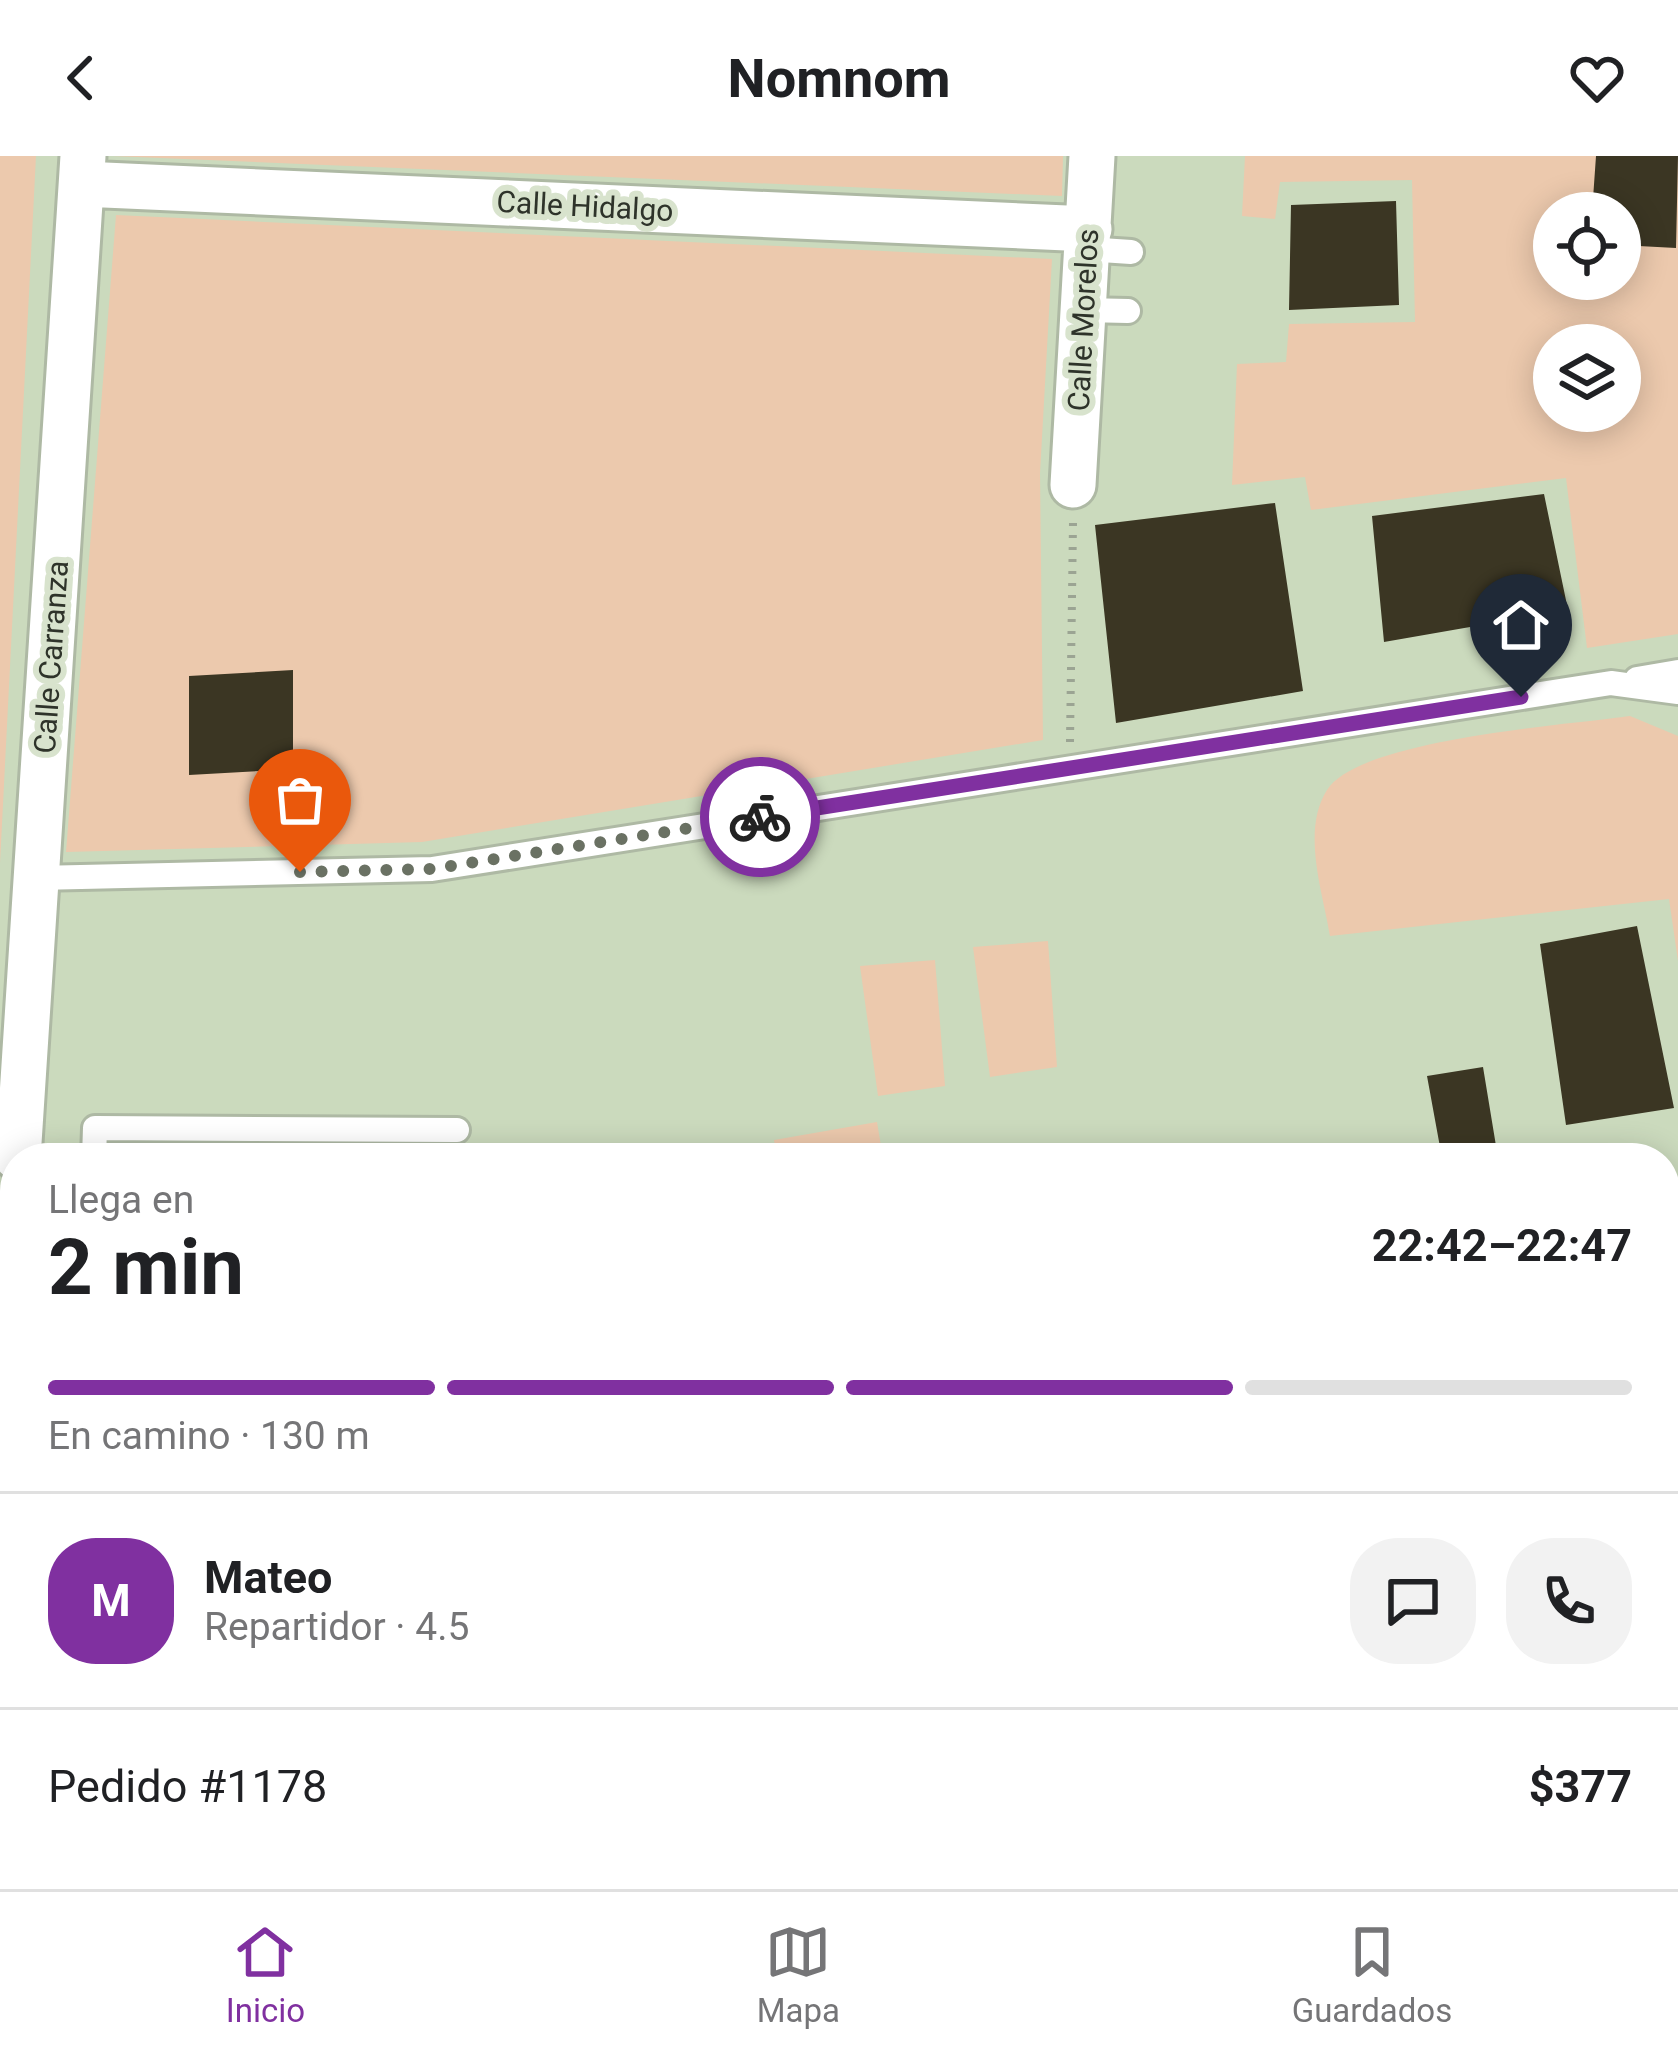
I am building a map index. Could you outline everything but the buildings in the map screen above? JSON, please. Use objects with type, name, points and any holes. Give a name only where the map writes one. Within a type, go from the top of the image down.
[{"type":"street","name":"Calle Morelos","points":[[1073,485],[1106,310],[1092,156]]},
{"type":"street","name":"Calle Hidalgo","points":[[82,170],[1102,243]]},
{"type":"street","name":"Calle Carranza","points":[[20,1143],[82,170]]},
{"type":"lane","points":[[37,878],[432,869],[1678,673]]},
{"type":"lane","points":[[1611,683],[1678,692]]},
{"type":"lane","points":[[94,1143],[95,1128],[457,1130]]},
{"type":"path","points":[[1070,768],[1073,485]]},
{"type":"shaded area","points":[[0,156],[1678,156],[1678,1143],[0,1143]]},
{"type":"shaded area","points":[[0,156],[36,156],[0,863]]},
{"type":"shaded area","points":[[113,156],[1063,156],[1062,196]]},
{"type":"shaded area","points":[[1245,156],[1678,156],[1678,634],[1587,648],[1566,478],[1311,510],[1305,477],[1232,485],[1237,364],[1286,362],[1289,324],[1415,322],[1412,180],[1280,182],[1275,219],[1242,216]]},
{"type":"shaded area","points":[[116,215],[1052,259],[1040,473],[1043,740],[422,842],[66,852]]},
{"type":"shaded area","points":[[1630,716],[1678,736],[1678,961],[1669,899],[1330,936],[1316,862],[1316,824],[1327,790],[1347,773],[1379,758],[1467,737]]},
{"type":"shaded area","points":[[1048,941],[1057,1067],[990,1077],[973,947]]},
{"type":"shaded area","points":[[935,960],[945,1086],[878,1096],[860,966]]},
{"type":"shaded area","points":[[877,1122],[880,1143],[774,1143]]},
{"type":"way so far","points":[[300,872],[432,869],[760,817]]},
{"type":"route","points":[[760,817],[1521,697]]}]
